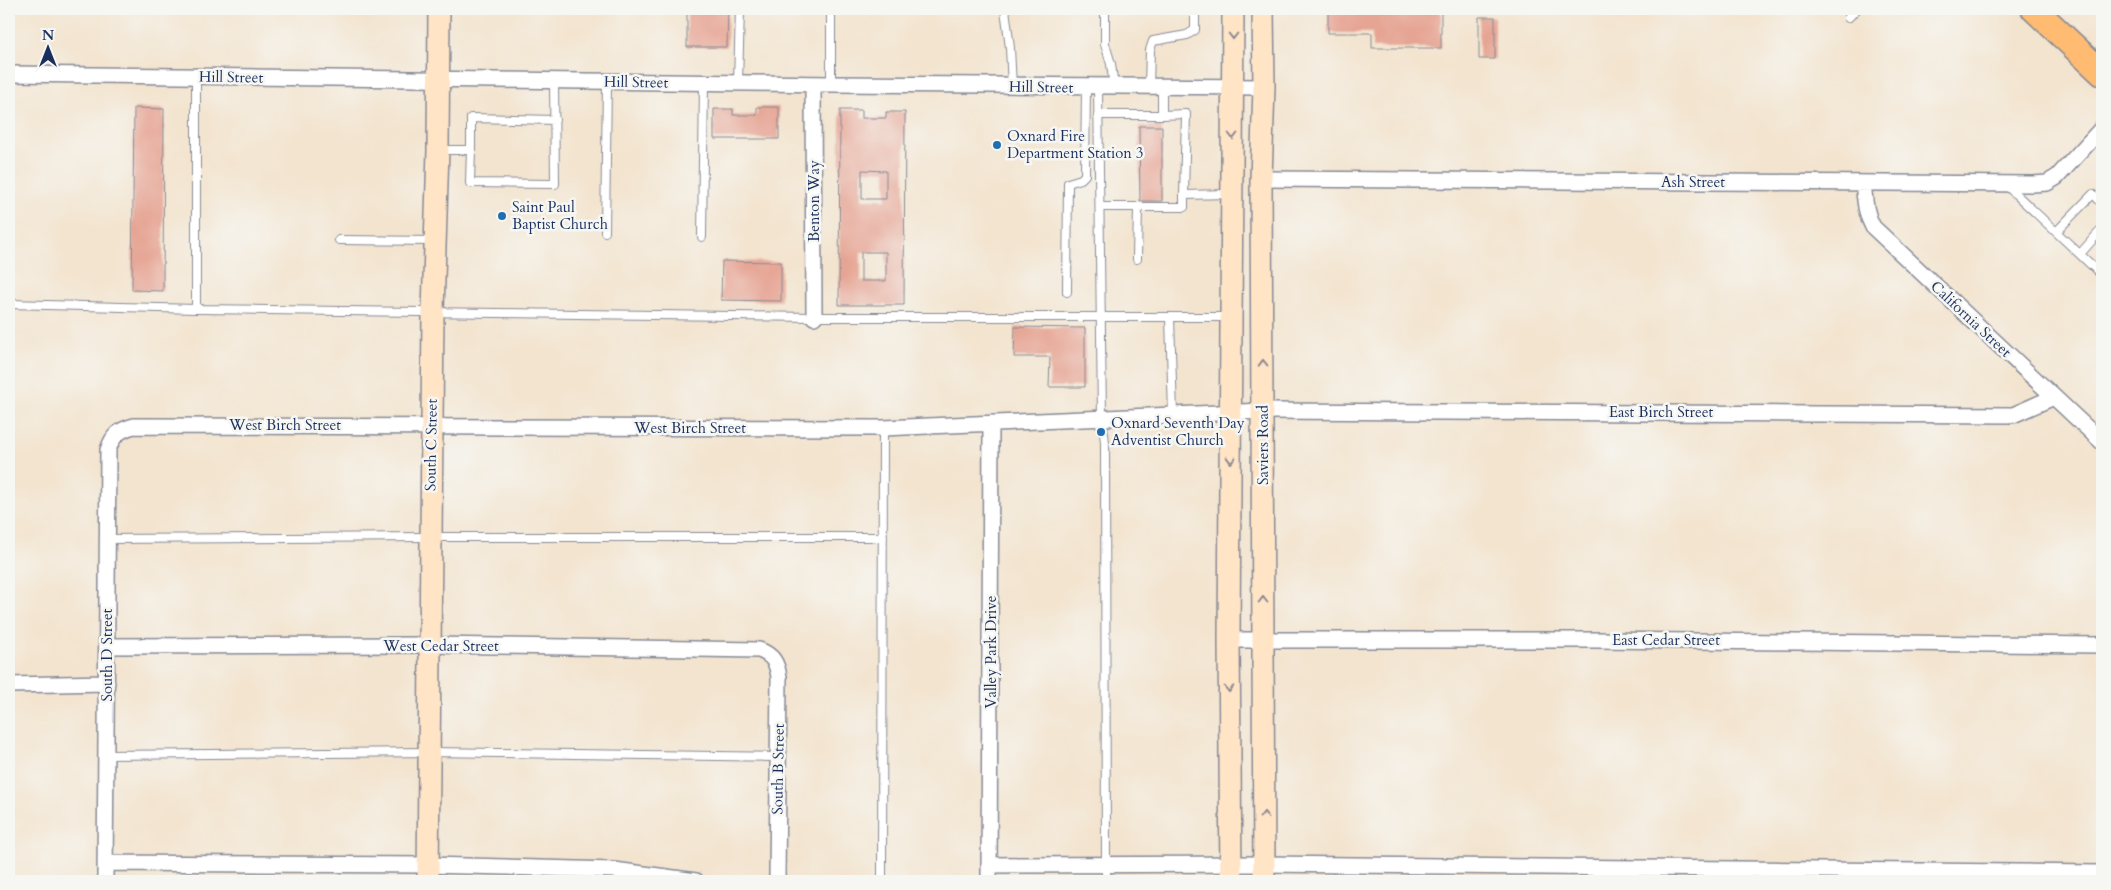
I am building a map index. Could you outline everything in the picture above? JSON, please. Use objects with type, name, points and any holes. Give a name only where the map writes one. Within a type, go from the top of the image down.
[{"type":"main road","name":"South C Street","points":[[428,873],[430,537],[439,9]]},
{"type":"main road","name":"Saviers Road","points":[[1231,873],[1229,640],[1232,412],[1233,9]]},
{"type":"main road","name":"Saviers Road","points":[[1263,9],[1264,87],[1261,179],[1264,872]]},
{"type":"main road","points":[[2034,9],[2101,70]]},
{"type":"street","name":"Hill Street","points":[[9,74],[607,82],[1264,87]]},
{"type":"street","name":"Benton Way","points":[[813,84],[814,317]]},
{"type":"street","name":"Ash Street","points":[[1261,179],[2047,183],[2057,176],[2102,128]]},
{"type":"street","name":"California Street","points":[[1863,183],[1865,209],[1873,227],[2102,442]]},
{"type":"street","name":"East Birch Street","points":[[1263,412],[2013,415],[2054,398]]},
{"type":"street","name":"West Birch Street","points":[[118,432],[134,426],[432,425],[727,429],[883,428],[1174,414],[1263,412]]},
{"type":"street","name":"Valley Park Drive","points":[[989,881],[991,423]]},
{"type":"street","name":"South D Street","points":[[105,881],[108,450],[111,440],[118,432]]},
{"type":"street","name":"East Cedar Street","points":[[1229,640],[1594,640],[2102,645]]},
{"type":"street","name":"West Cedar Street","points":[[107,646],[430,645],[748,649],[769,654],[774,658]]},
{"type":"street","name":"South B Street","points":[[774,658],[779,677],[777,881]]},
{"type":"street","points":[[9,685],[106,683]]},
{"type":"street","points":[[106,863],[428,873],[614,870],[663,875],[696,881]]},
{"type":"street","points":[[989,865],[1106,866],[1231,873],[2102,873]]},
{"type":"lane","points":[[738,83],[740,9]]},
{"type":"lane","points":[[831,9],[831,84]]},
{"type":"lane","points":[[1005,9],[1012,86]]},
{"type":"lane","points":[[1105,9],[1105,44],[1114,87]]},
{"type":"lane","points":[[1162,115],[1150,50],[1153,41],[1187,35],[1195,30],[1195,9]]},
{"type":"lane","points":[[1848,18],[1857,9]]},
{"type":"lane","points":[[196,76],[196,308]]},
{"type":"lane","points":[[554,81],[555,120],[555,184],[470,183],[470,118],[555,120]]},
{"type":"lane","points":[[605,232],[607,82]]},
{"type":"lane","points":[[702,237],[704,83]]},
{"type":"lane","points":[[1092,87],[1098,115],[1102,418],[1105,442],[1106,881]]},
{"type":"lane","points":[[1067,292],[1068,182],[1082,179],[1085,175],[1092,87]]},
{"type":"lane","points":[[1098,115],[1186,114],[1184,207],[1100,207]]},
{"type":"lane","points":[[438,150],[470,150]]},
{"type":"lane","points":[[2004,184],[2102,275]]},
{"type":"lane","points":[[1184,195],[1232,194]]},
{"type":"lane","points":[[2056,232],[2093,194],[2102,202]]},
{"type":"lane","points":[[1137,259],[1138,207]]},
{"type":"lane","points":[[2080,254],[2102,229]]},
{"type":"lane","points":[[340,240],[435,241]]},
{"type":"lane","points":[[9,304],[814,317],[1232,317]]},
{"type":"lane","points":[[1170,318],[1174,414]]},
{"type":"lane","points":[[882,881],[883,428]]},
{"type":"lane","points":[[108,539],[883,537]]},
{"type":"lane","points":[[106,755],[430,752],[779,757]]},
{"type":"building","points":[[687,9],[728,9],[727,47],[687,47]]},
{"type":"building","points":[[1328,9],[1441,9],[1441,48],[1372,48],[1372,33],[1328,33]]},
{"type":"building","points":[[1479,17],[1495,17],[1495,59],[1479,59]]},
{"type":"building","points":[[757,107],[779,107],[779,139],[714,139],[714,109],[733,109],[733,115],[757,115]]},
{"type":"building","points":[[134,108],[164,109],[163,291],[132,290]]},
{"type":"building","points":[[840,110],[862,110],[862,118],[886,118],[886,112],[905,112],[904,305],[839,305]],"holes":[[[862,170],[886,171],[886,199],[862,199]],[[861,252],[886,252],[886,281],[861,281]]]},
{"type":"building","points":[[1139,126],[1162,126],[1162,201],[1140,201]]},
{"type":"building","points":[[722,261],[781,262],[781,301],[721,300]]},
{"type":"building","points":[[1015,327],[1085,328],[1085,387],[1049,387],[1050,357],[1014,357]]},
{"type":"place","name":"Oxnard Fire Department Station 3","points":[[997,145]]},
{"type":"place","name":"Saint Paul Baptist Church","points":[[502,216]]},
{"type":"place","name":"Oxnard Seventh Day Adventist Church","points":[[1101,432]]}]
